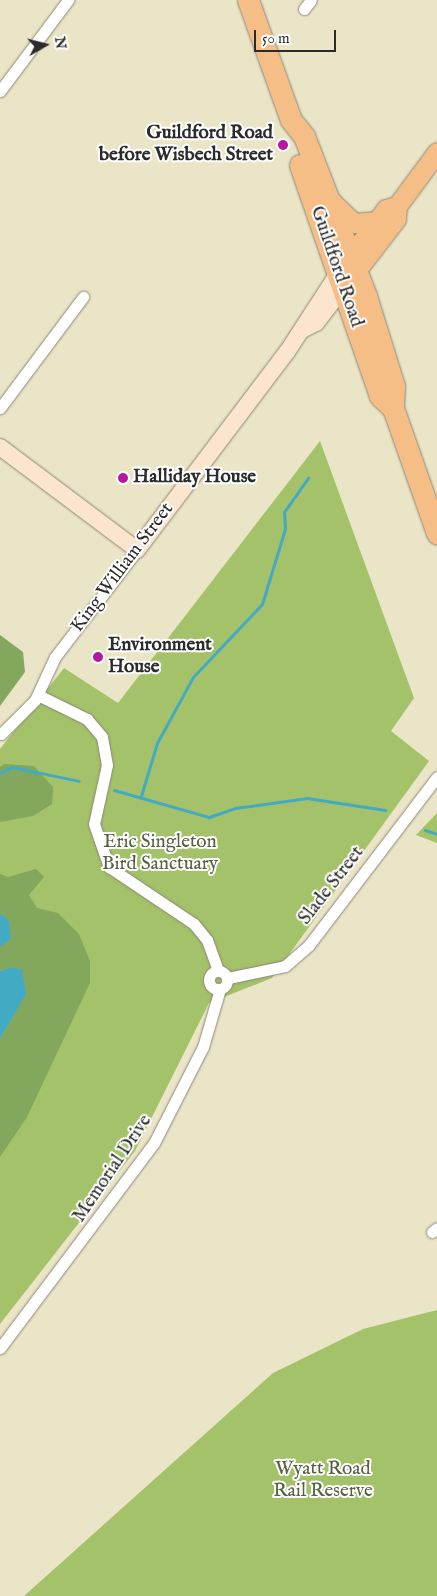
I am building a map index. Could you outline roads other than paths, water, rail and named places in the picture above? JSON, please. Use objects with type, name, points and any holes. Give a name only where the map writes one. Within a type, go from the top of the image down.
[{"type":"highway","name":"Guildford Road","points":[[248,0],[291,120],[292,141],[394,386],[393,408],[437,533]]},
{"type":"highway","name":"Guildford Road","points":[[291,120],[304,136],[329,198],[347,271]]},
{"type":"main road","name":"King William Street","points":[[347,271],[396,218],[397,206],[437,152]]},
{"type":"main road","points":[[329,198],[354,223],[375,221]]},
{"type":"main road","name":"King William Street","points":[[347,271],[375,221],[386,210],[397,206]]},
{"type":"street","points":[[0,91],[68,0]]},
{"type":"street","name":"King William Street","points":[[2,734],[38,695],[55,657],[302,330],[316,323],[347,271]]},
{"type":"street","points":[[0,408],[82,297]]},
{"type":"street","points":[[0,447],[137,550]]},
{"type":"street","points":[[38,695],[87,719],[102,737],[107,765],[94,824],[109,867],[194,924],[207,940],[218,970],[228,978],[220,989],[212,987],[209,979],[218,970]]},
{"type":"street","name":"Slade Street","points":[[228,978],[285,966],[309,945],[437,777]]},
{"type":"street","name":"Memorial Drive","points":[[0,1348],[154,1143],[203,1047],[220,989]]},
{"type":"water","points":[[0,913],[9,921],[11,939],[0,947]]},
{"type":"water","points":[[12,967],[22,970],[26,994],[0,1039],[0,971]]},
{"type":"waterway","points":[[141,796],[157,743],[193,677],[262,604],[285,529],[284,512],[308,478]]},
{"type":"waterway","points":[[0,773],[12,767],[79,781]]},
{"type":"waterway","points":[[114,790],[209,817],[235,808],[307,798],[385,810]]},
{"type":"waterway","points":[[425,830],[437,834]]},
{"type":"place","name":"Guildford Road before Wisbech Street","points":[[283,145]]},
{"type":"place","name":"Halliday House","points":[[123,478]]},
{"type":"place","name":"Environment House","points":[[98,657]]},
{"type":"park label","name":"Eric Singleton Bird Sanctuary","points":[[160,854]]},
{"type":"park label","name":"Wyatt Road Rail Reserve","points":[[323,1481]]}]
